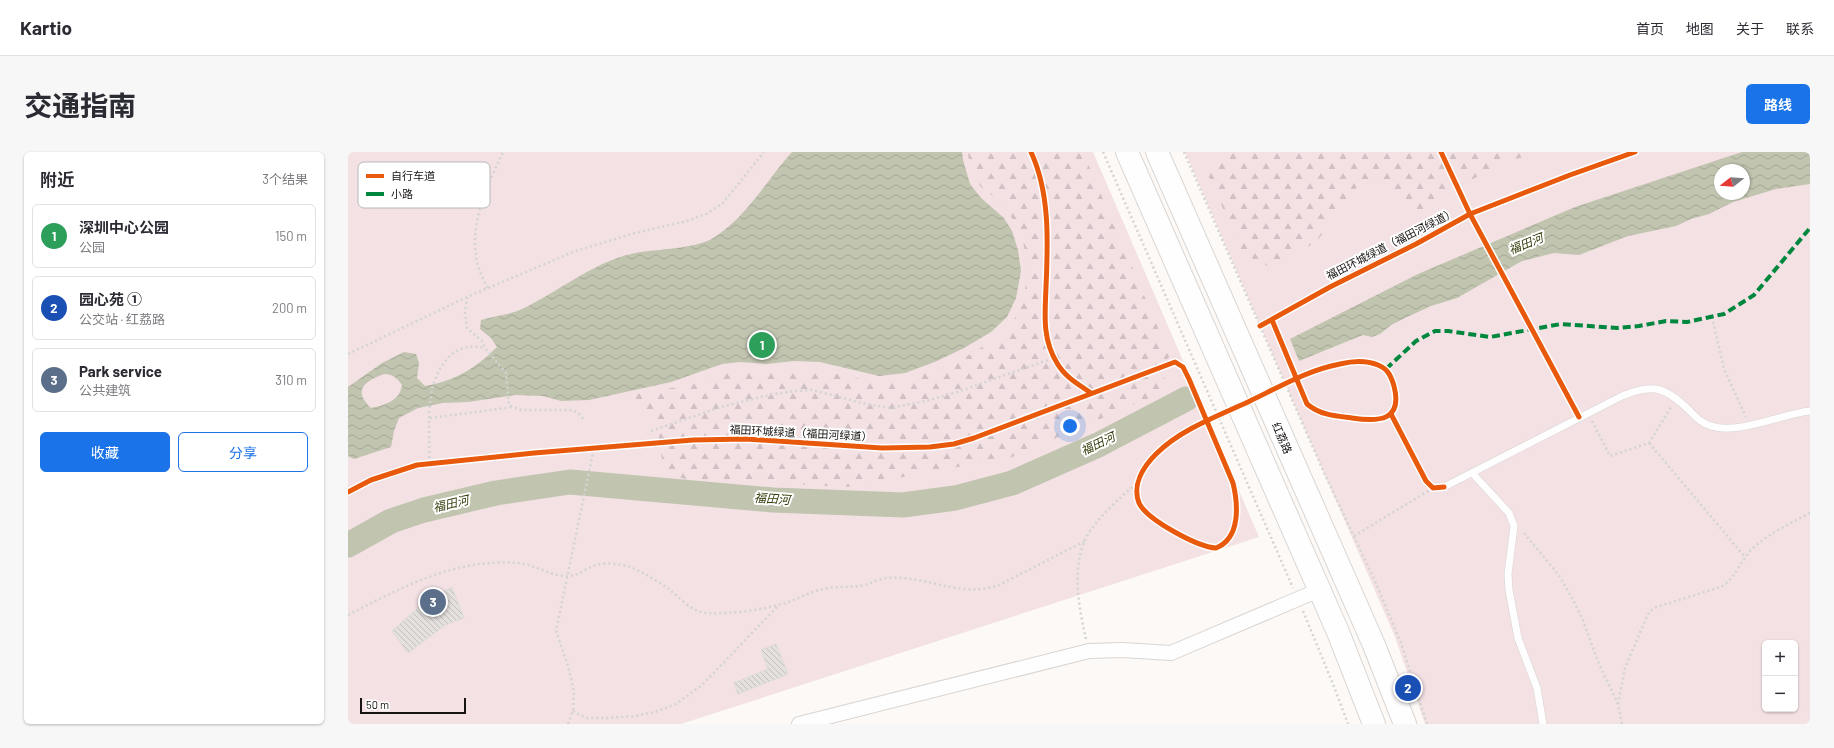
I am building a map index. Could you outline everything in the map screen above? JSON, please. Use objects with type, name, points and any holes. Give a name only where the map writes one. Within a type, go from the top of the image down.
[{"type":"main road","points":[[1126,152],[1353,668],[1374,724]]},
{"type":"main road","name":"红荔路","points":[[1157,152],[1374,645],[1405,724]]},
{"type":"street","points":[[799,724],[1089,651],[1122,650],[1171,653],[1319,590]]},
{"type":"lane","points":[[1444,488],[1588,413],[1622,396],[1641,389],[1660,390],[1676,397],[1696,417],[1710,426],[1727,428],[1810,411]]},
{"type":"lane","points":[[1473,474],[1509,514],[1514,526],[1508,574],[1509,590],[1518,638],[1537,688],[1543,724]]},
{"type":"path","points":[[490,180],[502,152]]},
{"type":"path","points":[[348,354],[467,297],[573,252],[595,244],[687,221],[706,214],[722,203],[764,152]]},
{"type":"path","points":[[1103,152],[1298,599],[1348,724]]},
{"type":"path","points":[[1184,152],[1260,326],[1375,581],[1401,643],[1426,724]]},
{"type":"path","points":[[481,208],[475,230],[474,243],[477,264],[487,288]]},
{"type":"path","points":[[467,297],[465,313],[467,328],[482,341],[488,352],[506,372],[508,400],[509,405],[512,407]]},
{"type":"path","points":[[1712,317],[1724,369],[1750,424]]},
{"type":"path","points":[[1260,326],[1266,323]]},
{"type":"path","points":[[436,462],[426,463],[430,418],[430,396],[436,375],[447,360],[461,348],[485,348]]},
{"type":"path","points":[[1051,351],[1058,365]]},
{"type":"path","points":[[651,431],[721,407],[773,394],[791,392],[812,390],[866,404],[890,408],[926,401],[956,392],[1054,358]]},
{"type":"path","points":[[1280,386],[1294,380]]},
{"type":"path","points":[[1588,413],[1610,456],[1649,443],[1676,397]]},
{"type":"path","points":[[430,418],[512,407],[521,410],[573,410],[585,421]]},
{"type":"path","points":[[1212,419],[1226,412]]},
{"type":"path","points":[[1649,443],[1745,557]]},
{"type":"path","points":[[587,448],[601,447]]},
{"type":"path","points":[[568,724],[573,711],[574,691],[568,666],[556,631],[594,448]]},
{"type":"path","points":[[1137,490],[1139,479]]},
{"type":"path","points":[[1089,651],[1081,609],[1077,576],[1080,556],[1085,541],[1096,523],[1139,479]]},
{"type":"path","points":[[1354,536],[1431,487],[1444,488]]},
{"type":"path","points":[[1618,704],[1625,668],[1646,616],[1650,611],[1656,607],[1721,587],[1727,583],[1745,557],[1765,539],[1810,514]]},
{"type":"path","points":[[1514,526],[1526,535],[1558,574],[1582,618],[1599,664],[1618,704],[1622,724]]},
{"type":"path","points":[[348,615],[400,588],[435,574],[464,566],[489,563],[518,563],[530,565],[546,572],[568,576],[584,572],[596,565],[615,564],[629,567],[668,589],[695,610],[704,613],[731,612],[779,605],[824,588],[864,585],[886,578],[911,578],[948,588],[970,590],[988,589],[999,585],[1085,541]]},
{"type":"path","points":[[573,711],[586,718],[608,718],[635,716],[655,712],[676,704],[702,686],[779,605]]},
{"type":"green space","points":[[348,152],[1093,152],[1259,537],[681,724],[348,724]]},
{"type":"green space","points":[[968,152],[1083,152],[1170,356],[1167,359],[1163,392],[998,463],[974,464],[942,470],[927,471],[883,482],[846,487],[686,479],[665,472],[657,424],[648,415],[634,407],[636,394],[658,389],[684,387],[727,372],[767,373],[799,369],[833,373],[882,384],[901,382],[957,362],[1001,336],[1012,326],[1025,291],[1027,267],[1024,246],[1015,223],[1003,204],[981,187],[974,176],[969,163]]},
{"type":"green space","points":[[1185,152],[1810,152],[1810,724],[1425,724],[1395,637]]},
{"type":"green space","points":[[1234,152],[1542,152],[1504,162],[1462,185],[1421,216],[1412,216],[1389,188],[1375,182],[1354,189],[1333,221],[1315,243],[1268,266],[1243,254],[1206,170]]},
{"type":"water","points":[[792,152],[962,152],[970,184],[981,198],[1004,218],[1012,231],[1018,250],[1021,271],[1016,298],[1007,317],[991,332],[964,348],[937,361],[905,373],[879,376],[820,362],[794,361],[767,364],[740,362],[722,364],[671,382],[589,400],[561,401],[543,396],[515,395],[468,402],[443,403],[418,408],[399,418],[394,431],[391,447],[354,459],[348,456],[348,387],[382,363],[404,352],[416,354],[419,363],[417,378],[425,386],[446,381],[455,377],[473,367],[497,347],[491,338],[480,329],[481,320],[512,313],[522,309],[591,270],[620,257],[635,253],[688,246],[708,241],[737,219]],"holes":[[[387,374],[398,380],[402,385],[401,390],[395,399],[371,408],[362,396],[363,387],[371,380]]]},
{"type":"water","points":[[1742,152],[1810,152],[1810,184],[1776,189],[1750,197],[1750,164],[1714,164],[1714,200],[1740,200],[1709,214],[1691,219],[1676,226],[1628,236],[1579,255],[1554,253],[1522,261],[1457,298],[1431,306],[1405,318],[1391,325],[1380,334],[1372,337],[1363,335],[1299,361],[1290,339],[1418,274],[1575,207]]},
{"type":"building","points":[[452,587],[464,618],[445,625],[408,653],[392,631],[419,607]]},
{"type":"building","points":[[776,644],[788,674],[738,694],[734,683],[768,669],[761,650]]},
{"type":"waterway","name":"福田河","points":[[348,545],[391,521],[424,510],[496,493],[570,482],[773,500],[903,505],[955,498],[1012,483],[1098,445],[1186,399]]},
{"type":"marked path","points":[[1386,369],[1416,341],[1435,331],[1448,331],[1490,337],[1561,324],[1617,328],[1666,321],[1687,322],[1724,314],[1754,295],[1810,228]]},
{"type":"cycle path","points":[[1031,152],[1042,184],[1045,201],[1047,235],[1045,317],[1049,345],[1060,368],[1072,380],[1091,393]]},
{"type":"cycle path","points":[[1441,152],[1470,214],[1579,417]]},
{"type":"cycle path","name":"福田环城绿道（福田河绿道）","points":[[1260,326],[1330,287],[1416,244],[1470,214],[1570,175],[1635,152]]},
{"type":"cycle path","name":"福田环城绿道（福田河绿道）","points":[[348,492],[371,480],[417,465],[534,453],[693,440],[746,439],[882,448],[930,447],[954,444],[974,438],[1175,362],[1183,367],[1189,379],[1233,483],[1235,491],[1236,520],[1234,529],[1230,537],[1216,548],[1198,543],[1174,532],[1152,517],[1139,503],[1137,490],[1143,470],[1151,459],[1166,445],[1188,430],[1200,424],[1213,418],[1250,401],[1294,380],[1305,375],[1317,370],[1345,363],[1369,362],[1378,365],[1387,371],[1394,386],[1396,398],[1395,406],[1392,413],[1386,417],[1371,420],[1334,416],[1322,413],[1312,408],[1307,404],[1272,320]]},
{"type":"cycle path","points":[[1391,414],[1426,481],[1433,488],[1444,487]]},
{"type":"place","name":"深圳中心公园","points":[[762,345]]},
{"type":"place","name":"Park service","points":[[433,602]]},
{"type":"place","name":"园心苑 ①","points":[[1408,688]]}]
